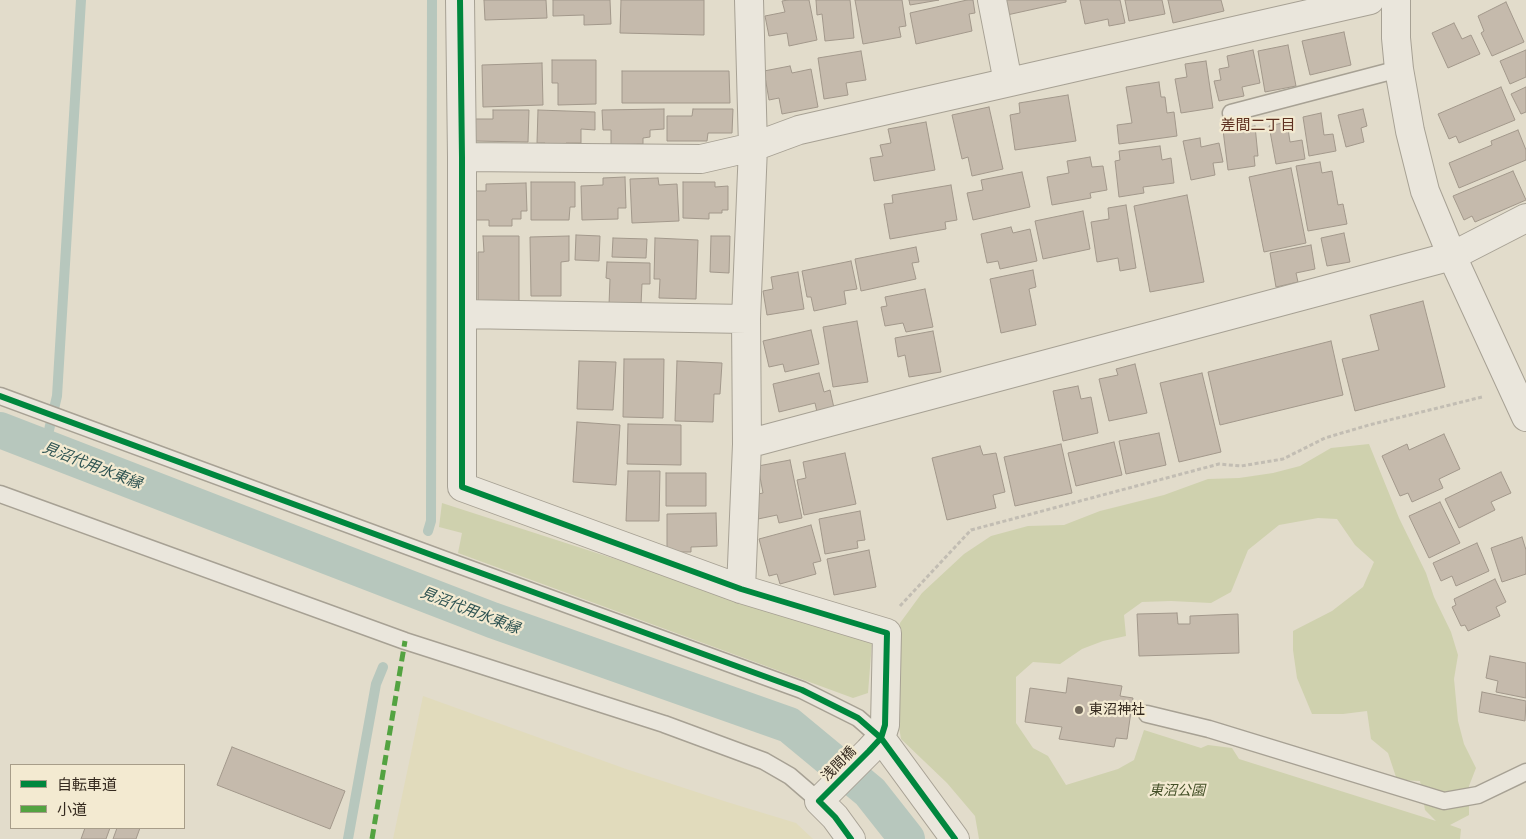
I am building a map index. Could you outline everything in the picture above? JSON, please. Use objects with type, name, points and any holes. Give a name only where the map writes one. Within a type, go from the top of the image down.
[{"type":"street","points":[[460,0],[462,488],[741,589],[887,633],[885,725],[875,744],[955,839]]},
{"type":"street","points":[[741,589],[747,444],[746,319],[753,147],[749,0]]},
{"type":"street","points":[[992,0],[1008,82]]},
{"type":"street","points":[[462,157],[701,159],[753,147],[798,130],[1370,0]]},
{"type":"street","points":[[1396,0],[1396,38],[1399,69],[1410,131],[1426,191],[1452,256],[1526,417]]},
{"type":"street","points":[[747,444],[1452,256],[1526,218]]},
{"type":"street","points":[[462,314],[746,319]]},
{"type":"street","name":"浅間橋","points":[[823,797],[875,744]]},
{"type":"street","points":[[823,797],[851,839]]},
{"type":"lane","points":[[1231,113],[1399,69]]},
{"type":"lane","points":[[0,396],[802,690],[858,718],[875,744]]},
{"type":"lane","points":[[0,494],[405,641],[664,724],[764,761],[823,797]]},
{"type":"lane","points":[[1147,714],[1209,729],[1444,801],[1478,795],[1526,772]]},
{"type":"path","points":[[895,611],[971,530],[1219,464],[1241,466],[1284,459],[1325,438],[1482,397]]},
{"type":"shaded area","points":[[423,696],[626,769],[796,823],[813,839],[393,839]]},
{"type":"green space","name":"東沼公園","points":[[1369,444],[1399,518],[1426,573],[1434,597],[1451,632],[1458,655],[1454,679],[1458,721],[1464,744],[1476,768],[1469,786],[1469,815],[1450,825],[1461,829],[1460,839],[979,839],[975,816],[947,783],[901,739],[896,708],[901,658],[900,623],[922,593],[964,554],[991,536],[1028,526],[1064,525],[1100,511],[1164,495],[1208,479],[1239,478],[1273,473],[1300,466],[1331,448]],"holes":[[[1318,518],[1337,519],[1355,545],[1374,562],[1363,587],[1332,611],[1293,631],[1293,650],[1297,678],[1312,714],[1343,714],[1367,711],[1371,739],[1388,753],[1397,780],[1420,781],[1425,810],[1436,821],[1239,759],[1232,748],[1208,745],[1201,748],[1144,730],[1134,760],[1118,769],[1066,785],[1048,756],[1033,748],[1016,723],[1016,677],[1033,662],[1060,664],[1082,649],[1103,641],[1126,636],[1124,615],[1142,602],[1211,603],[1231,592],[1248,550],[1279,525]]]},
{"type":"green space","points":[[442,503],[872,642],[868,693],[853,698],[458,553],[462,533],[439,527]]},
{"type":"building","points":[[484,0],[546,0],[547,18],[485,20]]},
{"type":"building","points":[[553,0],[610,0],[611,24],[584,25],[584,15],[553,16]]},
{"type":"building","points":[[621,0],[704,0],[704,35],[620,33]]},
{"type":"building","points":[[809,0],[817,40],[789,46],[787,33],[769,36],[765,16],[785,12],[782,1]]},
{"type":"building","points":[[816,0],[850,0],[854,38],[825,41],[822,14],[817,15]]},
{"type":"building","points":[[855,0],[902,0],[906,26],[899,27],[901,37],[863,44]]},
{"type":"building","points":[[909,0],[939,0],[910,5]]},
{"type":"building","points":[[973,0],[975,13],[969,14],[972,31],[916,44],[910,13]]},
{"type":"building","points":[[1004,0],[1066,0],[1066,2],[1007,15]]},
{"type":"building","points":[[1080,0],[1120,0],[1125,23],[1109,26],[1108,19],[1085,24]]},
{"type":"building","points":[[1125,0],[1162,0],[1165,14],[1129,21]]},
{"type":"building","points":[[1168,0],[1221,0],[1224,11],[1173,23]]},
{"type":"building","points":[[1506,2],[1524,42],[1492,56],[1481,33],[1484,31],[1478,16]]},
{"type":"building","points":[[1454,23],[1462,39],[1471,35],[1480,54],[1448,68],[1432,33]]},
{"type":"building","points":[[1344,32],[1351,65],[1310,75],[1302,41]]},
{"type":"building","points":[[1288,45],[1296,86],[1265,92],[1258,51]]},
{"type":"building","points":[[1253,50],[1260,83],[1242,87],[1244,96],[1219,101],[1214,81],[1221,80],[1219,69],[1229,67],[1227,56]]},
{"type":"building","points":[[1526,50],[1526,77],[1510,84],[1500,61]]},
{"type":"building","points":[[861,51],[866,80],[846,83],[848,95],[824,99],[818,58]]},
{"type":"building","points":[[552,60],[596,60],[596,104],[558,105],[558,83],[552,83]]},
{"type":"building","points":[[1206,61],[1213,108],[1181,113],[1175,79],[1187,77],[1185,64]]},
{"type":"building","points":[[542,63],[543,105],[483,107],[482,65]]},
{"type":"building","points":[[790,66],[792,73],[811,69],[818,107],[782,114],[779,98],[769,100],[764,71]]},
{"type":"building","points":[[622,71],[729,71],[730,103],[622,103]]},
{"type":"building","points":[[1159,82],[1161,97],[1165,97],[1167,113],[1174,112],[1177,136],[1119,144],[1117,125],[1132,123],[1126,87]]},
{"type":"building","points":[[1501,87],[1515,120],[1459,143],[1456,136],[1449,139],[1438,114]]},
{"type":"building","points":[[1526,87],[1526,112],[1521,114],[1511,94]]},
{"type":"building","points":[[1068,95],[1076,141],[1015,150],[1010,115],[1020,113],[1019,103]]},
{"type":"building","points":[[989,107],[1003,169],[972,176],[968,157],[962,159],[952,115]]},
{"type":"building","points":[[664,109],[664,129],[650,130],[650,137],[643,138],[643,144],[611,145],[611,130],[603,130],[602,110]]},
{"type":"building","points":[[693,109],[733,109],[732,133],[708,133],[707,141],[667,141],[667,116],[692,116]]},
{"type":"building","points":[[1363,109],[1367,126],[1361,128],[1364,142],[1346,147],[1338,115]]},
{"type":"building","points":[[493,110],[529,110],[528,142],[474,141],[474,119],[493,119]]},
{"type":"building","points":[[538,110],[595,112],[595,130],[581,129],[581,143],[566,143],[565,149],[545,148],[545,143],[537,143]]},
{"type":"building","points":[[1321,113],[1324,135],[1333,134],[1336,151],[1309,156],[1303,117]]},
{"type":"building","points":[[926,122],[935,170],[874,181],[870,158],[883,156],[880,145],[891,143],[888,129]]},
{"type":"building","points":[[1287,122],[1290,142],[1302,140],[1305,159],[1276,164],[1269,126]]},
{"type":"building","points":[[1255,126],[1258,156],[1254,156],[1255,166],[1228,170],[1223,130]]},
{"type":"building","points":[[1518,130],[1526,150],[1526,160],[1459,188],[1449,163],[1492,145],[1491,141]]},
{"type":"building","points":[[1200,138],[1201,147],[1219,143],[1223,162],[1213,163],[1215,175],[1191,180],[1183,141]]},
{"type":"building","points":[[1160,146],[1162,160],[1171,158],[1174,183],[1143,187],[1144,193],[1119,197],[1115,161],[1120,160],[1119,151]]},
{"type":"building","points":[[1090,157],[1092,167],[1103,166],[1107,190],[1090,193],[1091,198],[1052,205],[1047,177],[1069,173],[1067,161]]},
{"type":"building","points":[[1320,162],[1322,173],[1332,171],[1338,205],[1343,204],[1347,224],[1308,231],[1296,166]]},
{"type":"building","points":[[1291,168],[1306,243],[1264,252],[1249,177]]},
{"type":"building","points":[[1513,171],[1526,200],[1475,222],[1472,216],[1464,220],[1453,196]]},
{"type":"building","points":[[1022,172],[1030,207],[973,220],[967,193],[983,190],[981,180]]},
{"type":"building","points":[[625,177],[626,208],[618,208],[618,219],[582,220],[581,186],[603,185],[603,178]]},
{"type":"building","points":[[658,178],[659,185],[677,184],[679,221],[632,223],[630,179]]},
{"type":"building","points":[[531,182],[575,182],[575,207],[570,207],[569,220],[531,220]]},
{"type":"building","points":[[683,182],[715,182],[715,187],[728,186],[728,210],[722,210],[722,213],[709,213],[709,219],[683,218]]},
{"type":"building","points":[[526,183],[527,211],[521,211],[521,219],[512,219],[512,226],[489,226],[489,220],[473,220],[473,191],[486,191],[486,184]]},
{"type":"building","points":[[951,185],[957,220],[945,222],[946,229],[890,239],[884,204],[893,203],[892,195]]},
{"type":"building","points":[[1187,195],[1204,282],[1150,292],[1134,206]]},
{"type":"building","points":[[1126,205],[1136,268],[1120,271],[1118,258],[1097,262],[1091,222],[1109,219],[1108,208]]},
{"type":"building","points":[[1083,211],[1090,249],[1043,259],[1035,221]]},
{"type":"building","points":[[1011,227],[1013,233],[1030,229],[1037,261],[1000,269],[998,261],[987,263],[981,234]]},
{"type":"building","points":[[1344,233],[1350,262],[1327,266],[1321,238]]},
{"type":"building","points":[[576,235],[600,236],[599,261],[575,260]]},
{"type":"building","points":[[483,236],[519,236],[519,301],[478,301],[478,252],[484,252]]},
{"type":"building","points":[[569,236],[569,261],[561,262],[561,296],[531,296],[530,237]]},
{"type":"building","points":[[711,236],[730,236],[729,273],[710,272]]},
{"type":"building","points":[[613,238],[647,239],[646,258],[612,257]]},
{"type":"building","points":[[655,238],[698,240],[696,299],[659,298],[660,279],[654,279]]},
{"type":"building","points":[[1311,245],[1315,269],[1296,273],[1298,282],[1276,287],[1270,253]]},
{"type":"building","points":[[916,247],[919,262],[912,263],[916,279],[861,291],[855,259]]},
{"type":"building","points":[[851,261],[857,289],[844,291],[846,304],[814,311],[811,297],[807,297],[802,271]]},
{"type":"building","points":[[607,262],[650,263],[650,284],[642,284],[641,305],[609,305],[610,279],[606,278]]},
{"type":"building","points":[[1033,270],[1036,287],[1029,289],[1036,325],[1001,333],[990,279]]},
{"type":"building","points":[[798,272],[804,309],[767,315],[763,291],[773,289],[771,277]]},
{"type":"building","points":[[925,289],[933,327],[906,332],[903,323],[885,326],[881,307],[887,306],[885,297]]},
{"type":"building","points":[[1423,301],[1445,387],[1355,411],[1342,359],[1379,350],[1370,315]]},
{"type":"building","points":[[857,321],[868,382],[833,387],[823,327]]},
{"type":"building","points":[[811,330],[819,364],[785,372],[783,364],[769,367],[763,341]]},
{"type":"building","points":[[933,331],[941,372],[909,377],[905,355],[898,357],[895,338]]},
{"type":"building","points":[[1331,341],[1343,395],[1220,425],[1208,372]]},
{"type":"building","points":[[624,359],[664,359],[663,418],[623,417]]},
{"type":"building","points":[[579,361],[616,362],[613,410],[577,409]]},
{"type":"building","points":[[677,361],[722,363],[720,394],[714,394],[713,422],[675,421]]},
{"type":"building","points":[[1135,364],[1147,413],[1109,421],[1099,379],[1118,375],[1116,369]]},
{"type":"building","points":[[819,373],[824,392],[830,390],[834,408],[817,412],[815,403],[779,412],[773,384]]},
{"type":"building","points":[[1202,373],[1221,452],[1179,462],[1160,383]]},
{"type":"building","points":[[1078,386],[1081,399],[1091,397],[1098,433],[1063,441],[1053,391]]},
{"type":"building","points":[[577,422],[620,425],[616,485],[573,482]]},
{"type":"building","points":[[628,424],[681,425],[681,465],[627,464]]},
{"type":"building","points":[[1159,433],[1166,465],[1126,474],[1119,441]]},
{"type":"building","points":[[1444,434],[1460,469],[1439,479],[1443,488],[1412,502],[1408,493],[1400,496],[1382,456],[1407,444],[1409,450]]},
{"type":"building","points":[[1114,442],[1122,475],[1076,486],[1068,453]]},
{"type":"building","points":[[1061,444],[1072,493],[1015,506],[1004,457]]},
{"type":"building","points":[[980,446],[983,455],[996,453],[1005,492],[993,495],[996,508],[947,520],[932,458]]},
{"type":"building","points":[[845,453],[856,504],[804,515],[797,480],[806,478],[803,462]]},
{"type":"building","points":[[790,460],[802,518],[779,523],[777,515],[758,519],[753,495],[763,493],[758,466]]},
{"type":"building","points":[[628,471],[660,471],[659,521],[626,521]]},
{"type":"building","points":[[1501,472],[1511,493],[1491,502],[1495,510],[1459,528],[1445,499]]},
{"type":"building","points":[[666,473],[706,473],[706,506],[666,506]]},
{"type":"building","points":[[1440,502],[1460,543],[1429,558],[1409,516]]},
{"type":"building","points":[[860,511],[865,540],[857,541],[858,548],[825,554],[819,519]]},
{"type":"building","points":[[716,513],[717,546],[691,547],[691,552],[667,552],[667,514]]},
{"type":"building","points":[[811,525],[821,561],[813,563],[816,574],[780,584],[777,574],[769,576],[759,539]]},
{"type":"building","points":[[1522,537],[1526,550],[1526,574],[1502,582],[1491,548]]},
{"type":"building","points":[[1477,543],[1489,571],[1456,586],[1452,576],[1441,581],[1433,563]]},
{"type":"building","points":[[869,550],[876,587],[834,595],[827,559]]},
{"type":"building","points":[[1495,579],[1506,602],[1496,607],[1500,616],[1468,631],[1465,625],[1461,626],[1452,607],[1456,605],[1454,599]]},
{"type":"building","points":[[1177,613],[1178,624],[1190,624],[1190,616],[1238,614],[1239,653],[1139,656],[1137,614]]},
{"type":"building","points":[[1490,656],[1526,663],[1526,698],[1496,692],[1498,681],[1486,678]]},
{"type":"building","name":"東沼神社","points":[[1068,678],[1122,686],[1120,696],[1133,698],[1127,739],[1116,738],[1114,747],[1059,739],[1062,727],[1025,722],[1030,688],[1066,693]]},
{"type":"building","points":[[1482,692],[1526,701],[1525,721],[1479,712]]},
{"type":"building","points":[[232,747],[345,791],[330,829],[217,785]]},
{"type":"building","points":[[85,829],[110,829],[106,839],[81,839]]},
{"type":"building","points":[[117,829],[140,829],[136,839],[113,839]]},
{"type":"waterway","points":[[45,447],[57,396],[81,0]]},
{"type":"waterway","points":[[428,531],[431,521],[432,0]]},
{"type":"waterway","name":"見沼代用水東縁","points":[[0,430],[492,620],[789,725],[870,792],[907,839]]},
{"type":"waterway","points":[[348,839],[376,684],[383,667]]},
{"type":"marked path","points":[[372,839],[405,641]]},
{"type":"cycle path","points":[[460,0],[462,487],[741,589],[887,633],[885,725],[881,738],[819,801],[835,817],[851,839]]},
{"type":"cycle path","points":[[0,396],[802,690],[858,718],[881,738],[955,839]]},
{"type":"place","name":"東沼神社","points":[[1079,710]]},
{"type":"district","name":"差間二丁目","points":[[1258,126]]}]
